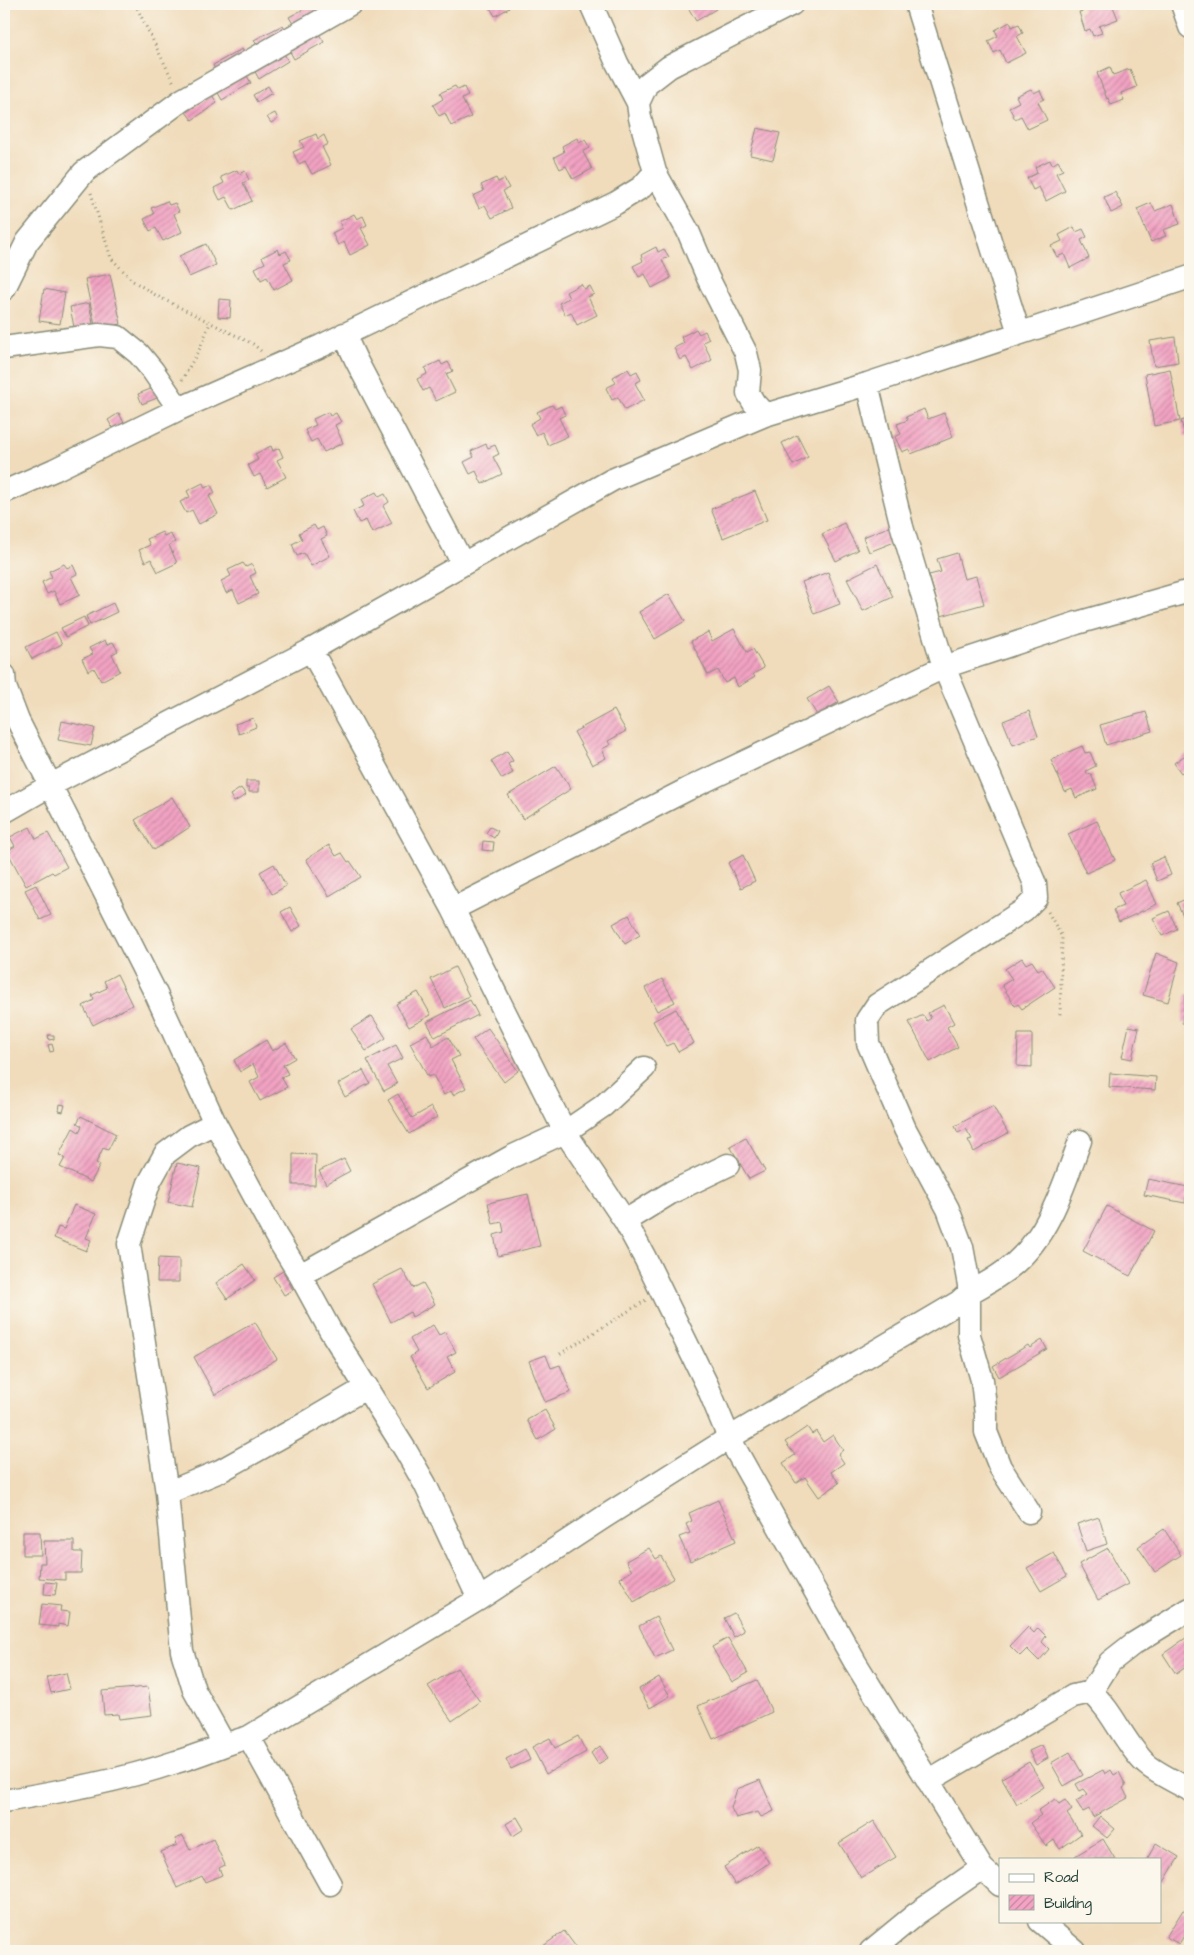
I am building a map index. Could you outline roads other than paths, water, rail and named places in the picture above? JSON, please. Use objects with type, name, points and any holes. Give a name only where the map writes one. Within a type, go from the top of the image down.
[{"type":"street","points":[[4,289],[27,242],[84,172],[182,100],[350,4]]},
{"type":"street","points":[[591,4],[638,103],[654,172],[688,231],[708,278],[746,353],[750,370],[748,393],[765,415]]},
{"type":"street","points":[[638,103],[648,84],[669,67],[792,4]]},
{"type":"street","points":[[916,4],[1019,333]]},
{"type":"street","points":[[1182,4],[1190,27]]},
{"type":"street","points":[[4,492],[54,470],[175,403],[277,365],[616,203],[642,187],[654,172]]},
{"type":"street","points":[[4,812],[50,785],[311,650],[612,480],[765,415],[867,384],[1190,277]]},
{"type":"street","points":[[344,334],[463,564]]},
{"type":"street","points":[[4,348],[99,335],[118,337],[139,354],[175,403]]},
{"type":"street","points":[[867,384],[902,527],[944,667],[1035,884],[1036,898],[1024,910],[877,1005],[867,1020],[868,1043],[905,1129],[951,1216],[962,1247],[969,1285],[969,1335],[982,1380],[986,1432],[1000,1467],[1028,1512]]},
{"type":"street","points":[[453,909],[688,789],[944,667],[1076,623],[1190,591]]},
{"type":"street","points":[[311,650],[453,909],[565,1132],[625,1221],[661,1290],[729,1438],[855,1662],[982,1868],[999,1884]]},
{"type":"street","points":[[4,675],[6,687],[18,721],[156,994],[215,1123],[276,1236],[330,1330],[367,1387],[425,1484],[480,1599]]},
{"type":"street","points":[[300,1275],[511,1156],[565,1132],[603,1106],[644,1068]]},
{"type":"street","points":[[215,1123],[189,1136],[165,1154],[149,1183],[129,1244],[167,1493],[182,1650],[194,1690],[224,1744]]},
{"type":"street","points":[[4,1801],[86,1786],[176,1762],[249,1737],[480,1599],[604,1516],[729,1438],[959,1302],[968,1293],[991,1281],[1015,1264],[1038,1236],[1056,1205],[1080,1141]]},
{"type":"street","points":[[625,1221],[672,1192],[728,1164]]},
{"type":"street","points":[[167,1493],[220,1470],[367,1387]]},
{"type":"street","points":[[928,1781],[1073,1696],[1091,1692],[1110,1662],[1133,1644],[1190,1608]]},
{"type":"street","points":[[1091,1692],[1101,1700],[1126,1741],[1146,1764],[1190,1790]]},
{"type":"street","points":[[249,1737],[330,1884]]},
{"type":"street","points":[[871,1951],[916,1914],[982,1868]]},
{"type":"street","points":[[1041,1922],[1075,1951]]}]
